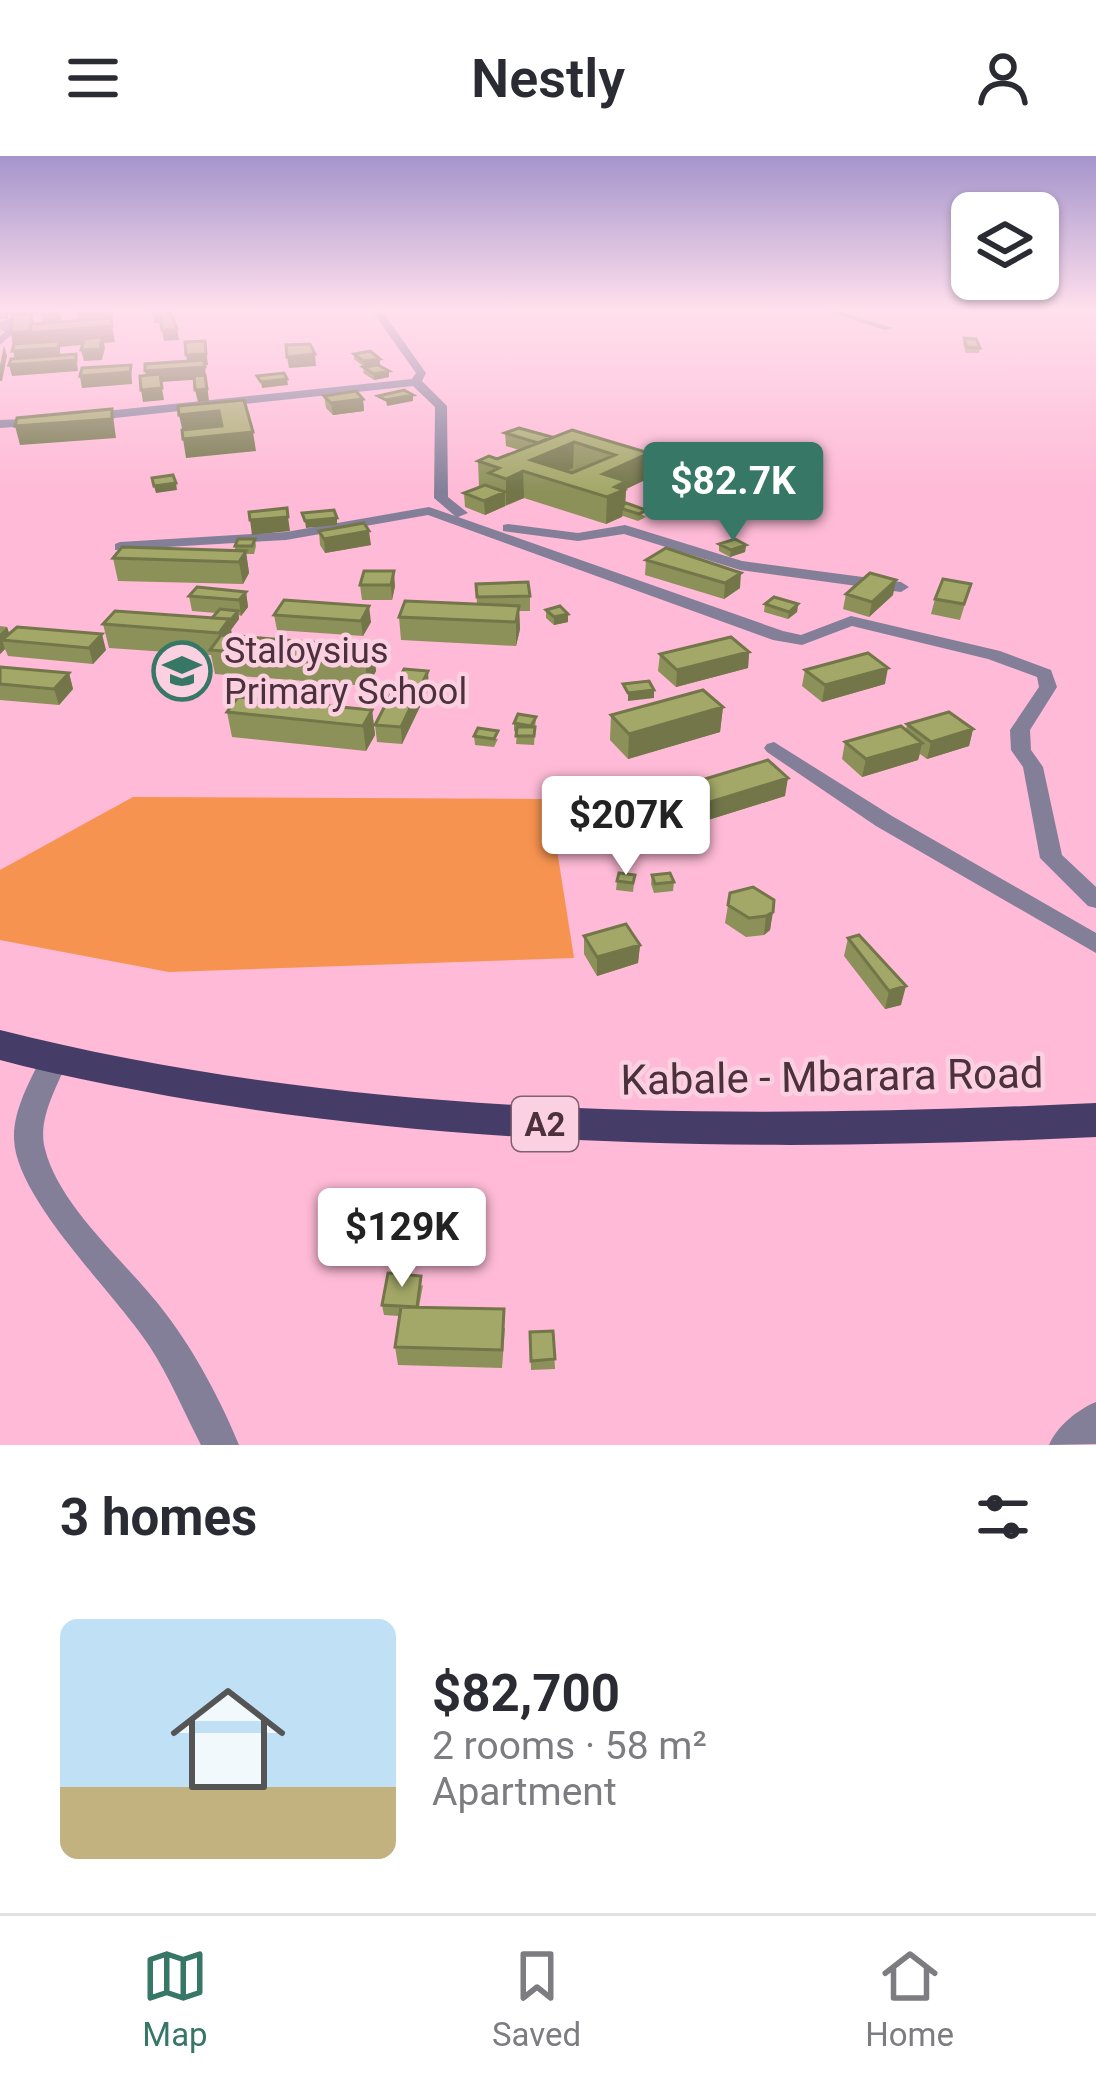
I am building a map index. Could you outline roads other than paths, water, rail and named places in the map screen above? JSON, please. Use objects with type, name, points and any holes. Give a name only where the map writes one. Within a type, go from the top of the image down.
[{"type":"main road","name":"Kabale - Mbarara Road","points":[[0,1045],[54,1060],[275,1097],[460,1120],[674,1130],[1096,1120]]},
{"type":"street","points":[[0,424],[416,382],[421,378],[419,371]]},
{"type":"street","points":[[416,382],[441,406],[442,498],[465,514],[512,530],[578,536],[625,529],[740,565],[901,587]]},
{"type":"street","points":[[120,547],[286,536],[429,511],[779,636],[802,640],[851,621],[994,655],[1045,674],[1048,687],[1020,730],[1021,750],[1033,767],[1051,858],[1096,900]]},
{"type":"street","points":[[774,748],[884,821],[1096,944]]},
{"type":"street","points":[[54,1060],[36,1105],[31,1149],[52,1192],[107,1269],[154,1323],[221,1445]]},
{"type":"street","points":[[1067,1445],[1096,1420]]},
{"type":"place","name":"Staloysius Primary School","points":[[182,671]]}]
